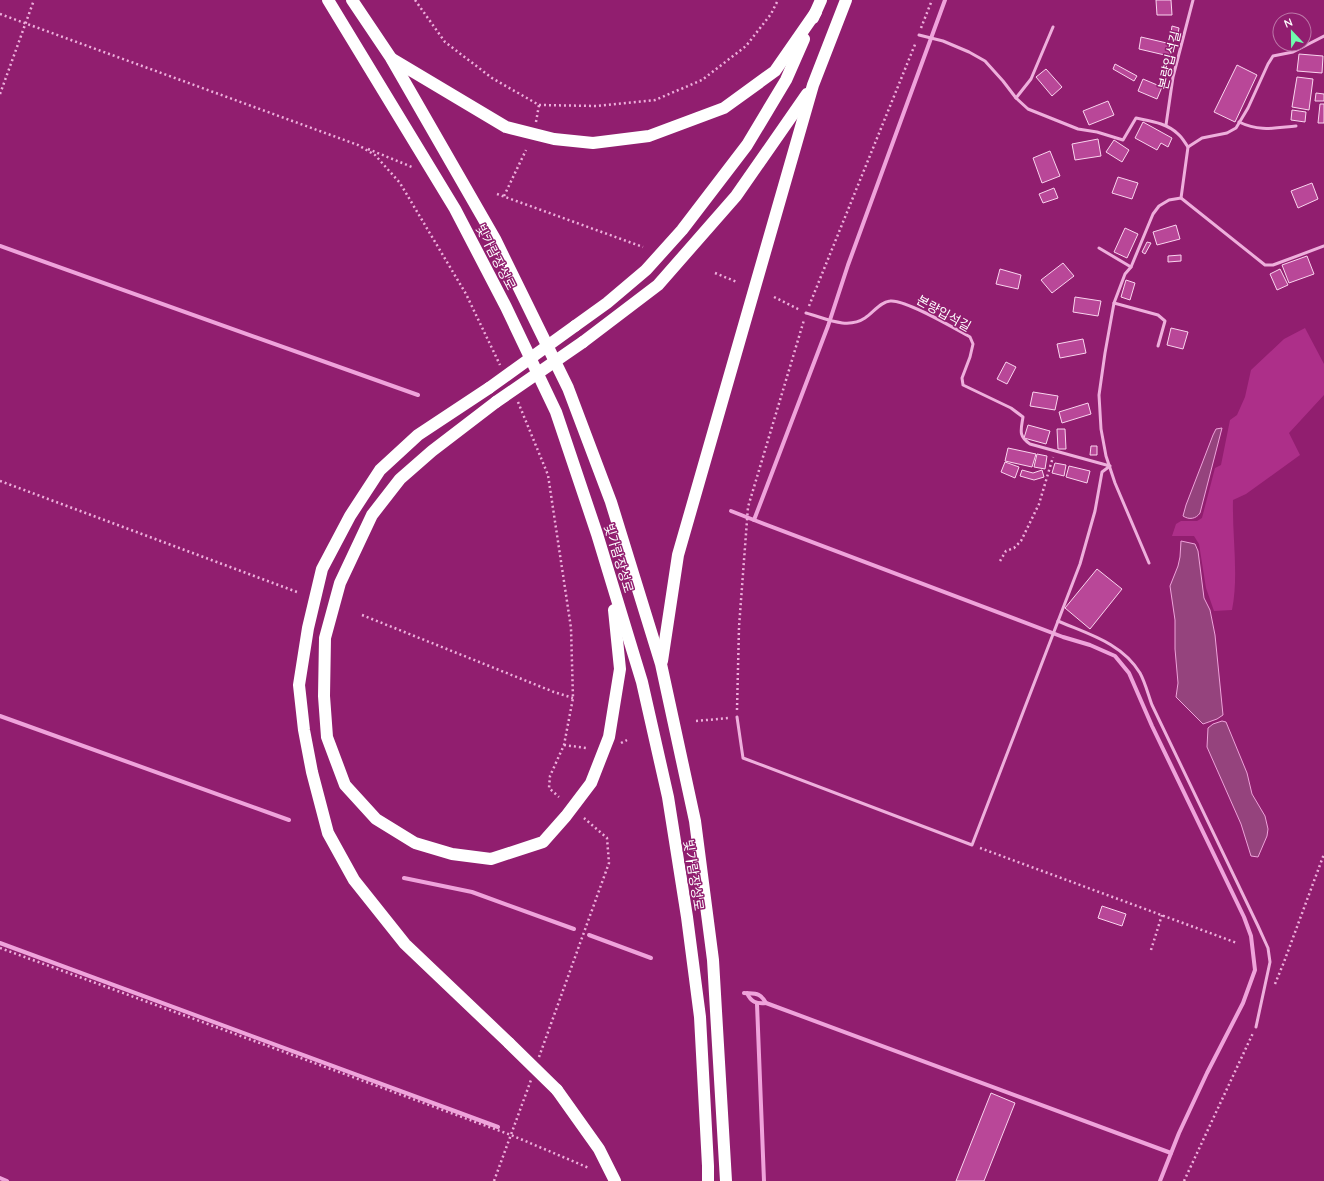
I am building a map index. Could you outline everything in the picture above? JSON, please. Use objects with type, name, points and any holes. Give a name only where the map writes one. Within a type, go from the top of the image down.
[{"type":"highway","name":"빛가람장성로","points":[[328,0],[455,209],[506,307],[556,412],[597,534],[642,682],[668,797],[687,917],[700,1017],[708,1181]]},
{"type":"highway","name":"빛가람장성로","points":[[352,0],[391,58],[495,239],[568,388],[611,502],[662,664],[695,820],[713,960],[726,1181]]},
{"type":"highway","points":[[615,1181],[599,1149],[557,1090],[405,944],[354,880],[328,833],[312,772],[304,730],[299,685],[308,628],[322,569],[350,516],[380,470],[418,435],[489,388],[607,303],[646,270],[682,230],[747,145],[786,80],[821,0]]},
{"type":"highway","points":[[662,664],[678,555],[813,85],[846,0]]},
{"type":"highway","points":[[391,58],[506,127],[554,139],[593,143],[649,136],[724,108],[775,71],[816,12]]},
{"type":"highway","points":[[597,534],[615,617],[620,669],[609,737],[591,783],[566,816],[543,842],[492,859],[452,854],[415,843],[376,819],[345,785],[327,736],[324,696],[325,638],[340,583],[372,515],[400,479],[432,451],[496,402],[583,342],[658,285],[736,196],[813,85]]},
{"type":"lane","name":"본량입석길","points":[[1166,125],[1174,77],[1193,0]]},
{"type":"lane","points":[[1016,98],[1031,80],[1053,27]]},
{"type":"lane","points":[[919,34],[942,41],[969,52],[985,61],[1016,98],[1028,109],[1078,129],[1097,132],[1123,140],[1136,118],[1166,125],[1178,133],[1188,147],[1181,198]]},
{"type":"lane","points":[[1188,147],[1202,138],[1227,133],[1236,128],[1248,108],[1273,56],[1292,52],[1324,36]]},
{"type":"lane","points":[[1239,122],[1250,128],[1264,129],[1296,126]]},
{"type":"lane","points":[[1149,563],[1115,483],[1101,429],[1099,396],[1114,303],[1125,274],[1131,267],[1154,214],[1159,206],[1169,200],[1181,198],[1265,265],[1273,265],[1324,246]]},
{"type":"lane","points":[[1099,248],[1131,267]]},
{"type":"lane","name":"본량입석길","points":[[806,313],[849,324],[865,318],[889,300],[904,303],[970,337],[973,344],[962,378],[963,385],[1011,408],[1023,417],[1021,431],[1023,439],[1030,444],[1110,466]]},
{"type":"lane","points":[[1114,303],[1158,315],[1165,321],[1158,346]]},
{"type":"lane","points":[[737,717],[744,758],[972,845],[1077,571],[1095,511],[1102,472],[1110,466]]},
{"type":"lane","points":[[1058,621],[1112,645],[1128,657],[1140,674],[1152,704],[1268,948],[1270,962],[1256,1027]]},
{"type":"path","points":[[0,94],[34,0]]},
{"type":"path","points":[[415,0],[445,42],[492,78],[538,105],[597,106],[655,100],[702,80],[746,46],[771,14],[778,0]]},
{"type":"path","points":[[696,721],[737,717],[739,627],[748,507],[806,313],[932,0]]},
{"type":"path","points":[[0,14],[358,145],[412,167]]},
{"type":"path","points":[[536,122],[538,105]]},
{"type":"path","points":[[358,145],[375,155],[400,183],[466,294],[502,368]]},
{"type":"path","points":[[504,196],[526,150]]},
{"type":"path","points":[[497,194],[643,247]]},
{"type":"path","points":[[715,274],[737,282]]},
{"type":"path","points":[[774,297],[806,313]]},
{"type":"path","points":[[515,396],[548,475],[571,628],[573,698],[564,745],[550,776],[549,788],[559,797]]},
{"type":"path","points":[[1000,562],[1006,552],[1014,548],[1021,541],[1039,504],[1055,451]]},
{"type":"path","points":[[0,481],[297,592]]},
{"type":"path","points":[[362,615],[554,692],[573,698]]},
{"type":"path","points":[[564,745],[586,748]]},
{"type":"path","points":[[537,1062],[609,863],[608,838],[598,828],[584,818]]},
{"type":"path","points":[[972,845],[1237,943]]},
{"type":"path","points":[[1151,950],[1162,915]]},
{"type":"path","points":[[0,948],[511,1135],[590,1168]]},
{"type":"path","points":[[494,1181],[532,1076]]},
{"type":"shaded area","points":[[1305,328],[1324,364],[1324,395],[1289,433],[1300,455],[1246,494],[1233,500],[1235,583],[1232,610],[1214,611],[1206,588],[1199,544],[1194,536],[1172,536],[1176,524],[1181,521],[1197,521],[1202,518],[1215,468],[1221,465],[1230,420],[1237,415],[1245,397],[1251,370],[1284,339]]},
{"type":"shaded area","points":[[1222,428],[1200,513],[1194,518],[1185,517],[1183,516],[1186,505],[1213,435],[1216,429]]},
{"type":"shaded area","points":[[1181,541],[1195,544],[1198,551],[1204,598],[1210,610],[1215,635],[1223,715],[1203,724],[1176,697],[1178,683],[1175,649],[1175,620],[1170,586],[1178,566]]},
{"type":"shaded area","points":[[1222,721],[1226,722],[1247,773],[1252,794],[1265,816],[1268,829],[1267,836],[1258,857],[1251,856],[1241,824],[1207,747],[1208,728],[1213,724]]},
{"type":"building","points":[[1156,0],[1171,0],[1172,15],[1157,15]]},
{"type":"building","points":[[1172,26],[1179,28],[1177,40],[1170,39]]},
{"type":"building","points":[[1141,37],[1171,44],[1169,56],[1139,49]]},
{"type":"building","points":[[1299,54],[1323,56],[1322,73],[1297,71]]},
{"type":"building","points":[[1115,64],[1137,76],[1134,81],[1113,69]]},
{"type":"building","points":[[1237,65],[1257,75],[1235,122],[1214,112]]},
{"type":"building","points":[[1046,69],[1062,87],[1052,96],[1036,77]]},
{"type":"building","points":[[1297,77],[1313,79],[1309,110],[1292,107]]},
{"type":"building","points":[[1143,79],[1162,87],[1157,99],[1138,91]]},
{"type":"building","points":[[1316,93],[1324,94],[1324,101],[1315,101]]},
{"type":"building","points":[[1108,101],[1114,115],[1089,125],[1083,111]]},
{"type":"building","points":[[1320,104],[1324,104],[1324,123],[1318,123]]},
{"type":"building","points":[[1292,110],[1306,112],[1305,122],[1291,120]]},
{"type":"building","points":[[1143,122],[1172,138],[1168,147],[1161,143],[1157,150],[1135,138]]},
{"type":"building","points":[[1098,139],[1101,156],[1075,160],[1072,144]]},
{"type":"building","points":[[1114,140],[1129,150],[1122,162],[1106,152]]},
{"type":"building","points":[[1050,151],[1060,176],[1042,183],[1033,158]]},
{"type":"building","points":[[1118,177],[1138,183],[1132,199],[1112,193]]},
{"type":"building","points":[[1312,183],[1318,199],[1298,208],[1291,191]]},
{"type":"building","points":[[1054,188],[1058,198],[1043,203],[1039,194]]},
{"type":"building","points":[[1176,225],[1180,239],[1157,245],[1153,232]]},
{"type":"building","points":[[1125,228],[1138,234],[1127,258],[1114,252]]},
{"type":"building","points":[[1147,242],[1151,243],[1145,254],[1142,252]]},
{"type":"building","points":[[1181,255],[1181,261],[1168,262],[1168,256]]},
{"type":"building","points":[[1307,256],[1314,274],[1289,283],[1282,265]]},
{"type":"building","points":[[1063,263],[1074,276],[1052,293],[1041,280]]},
{"type":"building","points":[[1000,269],[1021,275],[1018,289],[996,284]]},
{"type":"building","points":[[1280,269],[1288,285],[1277,290],[1270,274]]},
{"type":"building","points":[[1126,280],[1135,283],[1130,300],[1121,297]]},
{"type":"building","points":[[1075,297],[1101,301],[1098,316],[1073,312]]},
{"type":"building","points":[[1171,328],[1188,332],[1183,349],[1167,345]]},
{"type":"building","points":[[1083,339],[1086,353],[1060,358],[1057,344]]},
{"type":"building","points":[[1006,362],[1016,367],[1007,384],[997,379]]},
{"type":"building","points":[[1033,392],[1058,396],[1055,410],[1030,406]]},
{"type":"building","points":[[1088,403],[1091,414],[1062,423],[1059,412]]},
{"type":"building","points":[[1028,425],[1050,431],[1046,444],[1024,438]]},
{"type":"building","points":[[1057,429],[1065,429],[1066,449],[1058,449]]},
{"type":"building","points":[[1091,446],[1097,446],[1097,455],[1090,455]]},
{"type":"building","points":[[1008,448],[1036,454],[1032,467],[1005,461]]},
{"type":"building","points":[[1037,454],[1047,456],[1045,469],[1034,467]]},
{"type":"building","points":[[1005,462],[1019,467],[1015,478],[1001,472]]},
{"type":"building","points":[[1055,463],[1066,465],[1064,476],[1052,473]]},
{"type":"building","points":[[1069,466],[1090,471],[1087,483],[1066,477]]},
{"type":"building","points":[[1022,470],[1033,473],[1042,470],[1044,477],[1034,480],[1020,476]]},
{"type":"building","points":[[1097,569],[1122,589],[1090,629],[1065,608]]},
{"type":"building","points":[[1102,906],[1126,914],[1122,926],[1098,918]]},
{"type":"building","points":[[991,1093],[1015,1103],[984,1181],[956,1181]]},
{"type":"waterway","points":[[945,0],[848,265],[828,326],[754,520],[1063,637],[1090,645],[1115,656],[1129,673],[1152,726],[1244,917],[1251,936],[1255,970],[1243,1003],[1207,1073],[1179,1133],[1160,1181]]},
{"type":"waterway","points":[[0,246],[418,395]]},
{"type":"waterway","points":[[731,511],[754,520]]},
{"type":"waterway","points":[[0,716],[289,820]]},
{"type":"waterway","points":[[404,878],[472,892],[574,929]]},
{"type":"waterway","points":[[589,935],[651,958]]},
{"type":"waterway","points":[[0,943],[498,1127]]},
{"type":"waterway","points":[[744,993],[757,994],[762,997],[766,1003],[1171,1153]]},
{"type":"waterway","points":[[747,993],[754,1002],[766,1003]]},
{"type":"waterway","points":[[757,1004],[764,1181]]},
{"type":"waterway","points":[[0,1178],[7,1181]]}]
